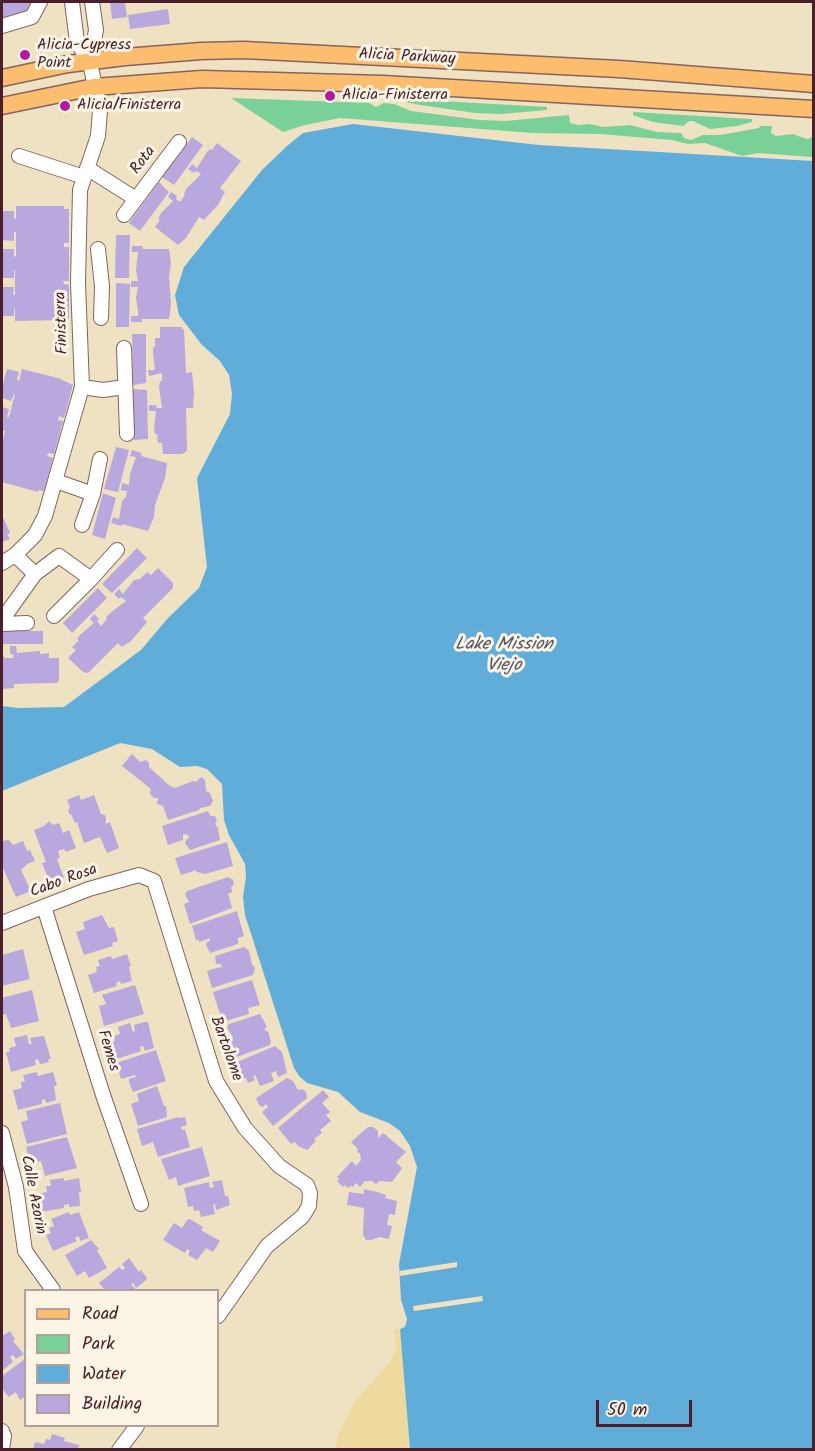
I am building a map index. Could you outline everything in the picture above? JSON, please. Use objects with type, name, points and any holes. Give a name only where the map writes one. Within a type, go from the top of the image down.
[{"type":"main road","name":"Alicia Parkway","points":[[2,78],[68,64],[156,54],[244,50],[619,69],[813,84]]},
{"type":"main road","name":"Alicia Parkway","points":[[2,106],[94,87],[202,79],[384,84],[813,109]]},
{"type":"street","points":[[2,26],[32,17],[40,2]]},
{"type":"street","points":[[72,2],[77,42],[90,63]]},
{"type":"street","points":[[90,63],[96,30],[92,2]]},
{"type":"street","name":"Finisterra","points":[[2,563],[15,555],[35,535],[45,516],[82,387],[78,283],[80,190],[98,136],[100,110],[90,63]]},
{"type":"street","name":"Rota","points":[[124,215],[179,142]]},
{"type":"street","name":"Rota","points":[[19,156],[85,172],[136,199]]},
{"type":"street","points":[[98,249],[102,286],[101,318]]},
{"type":"street","points":[[78,283],[102,286]]},
{"type":"street","points":[[124,348],[127,434]]},
{"type":"street","points":[[82,387],[104,390],[125,387]]},
{"type":"street","points":[[82,525],[93,494],[100,459]]},
{"type":"street","points":[[56,481],[93,494]]},
{"type":"street","points":[[54,616],[117,550]]},
{"type":"street","points":[[15,555],[35,574]]},
{"type":"street","points":[[2,622],[35,574],[59,556],[91,579]]},
{"type":"street","points":[[2,622],[27,622]]},
{"type":"street","name":"Cabo Rosa","points":[[2,923],[89,889],[139,875]]},
{"type":"street","name":"Bartolome","points":[[139,875],[154,881],[216,1081],[245,1128],[279,1166],[307,1185],[310,1193],[309,1206],[303,1216],[267,1246],[219,1315]]},
{"type":"street","name":"Femes","points":[[44,907],[103,1095],[141,1204]]},
{"type":"street","name":"Calle Azorin","points":[[2,1133],[16,1187],[26,1251],[52,1289]]},
{"type":"street","points":[[119,1449],[136,1427]]},
{"type":"street","points":[[2,1431],[4,1436],[2,1449]]},
{"type":"green space","points":[[231,98],[369,103],[376,107],[384,103],[394,104],[411,111],[480,120],[506,121],[569,115],[570,123],[578,125],[590,124],[603,127],[630,125],[657,132],[681,133],[684,138],[691,140],[703,135],[720,135],[760,126],[772,126],[771,133],[776,136],[793,134],[807,139],[813,137],[813,157],[758,153],[742,156],[705,143],[688,144],[672,140],[600,134],[533,133],[340,118],[283,132]]},
{"type":"green space","points":[[405,99],[547,107],[547,110],[501,114],[475,113],[405,102]]},
{"type":"green space","points":[[633,112],[752,119],[752,122],[710,129],[693,121],[683,126],[653,122],[633,115]]},
{"type":"sand","points":[[394,1329],[400,1329],[410,1449],[335,1450],[339,1433],[355,1401],[392,1360],[396,1348]]},
{"type":"water","name":"Lake Mission Viejo","points":[[353,124],[539,145],[813,161],[813,1449],[410,1449],[400,1329],[405,1327],[407,1319],[401,1300],[399,1264],[417,1167],[410,1146],[400,1131],[389,1123],[360,1112],[338,1092],[307,1083],[294,1068],[245,915],[243,897],[245,864],[229,835],[224,820],[222,784],[207,769],[197,766],[180,767],[152,749],[120,743],[2,791],[2,706],[64,707],[141,650],[168,618],[199,588],[207,567],[197,478],[230,414],[232,394],[229,375],[220,361],[202,345],[179,315],[175,295],[184,267],[262,170],[287,146],[303,133]]},
{"type":"pier","points":[[457,1262],[457,1267],[400,1276],[399,1271]]},
{"type":"pier","points":[[482,1296],[483,1301],[414,1311],[413,1306]]},
{"type":"building","points":[[2,2],[31,2],[33,11],[2,18]]},
{"type":"building","points":[[110,2],[125,2],[127,17],[112,19]]},
{"type":"building","points":[[168,9],[170,24],[130,29],[128,15]]},
{"type":"building","points":[[192,137],[203,145],[174,185],[162,177]]},
{"type":"building","points":[[217,143],[241,161],[220,188],[225,192],[218,205],[204,220],[199,217],[186,238],[178,245],[155,227],[160,220],[158,219],[173,201],[168,197],[171,192],[180,202],[186,189],[201,174],[188,169],[192,164],[197,168],[207,152],[212,150]]},
{"type":"building","points":[[159,182],[169,192],[140,231],[129,223]]},
{"type":"building","points":[[16,206],[64,206],[64,209],[69,209],[69,243],[64,243],[64,247],[69,247],[69,281],[63,281],[64,284],[69,285],[69,319],[15,321],[15,308],[14,316],[2,316],[2,287],[14,287],[13,295],[15,295],[15,270],[14,278],[2,278],[2,249],[14,249],[14,257],[16,256],[16,232],[14,232],[14,241],[2,240],[2,211],[14,211],[14,219],[16,218]]},
{"type":"building","points":[[116,235],[130,235],[129,278],[115,278]]},
{"type":"building","points":[[132,246],[142,246],[143,249],[169,249],[171,304],[169,319],[142,319],[142,322],[131,322],[131,316],[138,316],[136,298],[138,287],[131,287],[131,281],[138,281],[136,270],[138,252],[132,252]]},
{"type":"building","points":[[116,283],[130,284],[129,327],[116,327]]},
{"type":"building","points":[[160,327],[181,327],[184,330],[186,373],[192,372],[193,408],[186,408],[187,450],[183,454],[163,454],[162,443],[158,443],[154,429],[156,411],[149,411],[149,405],[162,408],[159,387],[162,373],[149,376],[148,370],[155,370],[153,347],[155,347],[155,338],[160,338]]},
{"type":"building","points":[[132,334],[146,334],[146,383],[133,385]]},
{"type":"building","points":[[7,369],[19,372],[17,380],[19,381],[22,369],[58,378],[73,385],[64,418],[59,416],[58,420],[63,421],[54,454],[48,453],[47,456],[53,458],[44,491],[39,490],[38,492],[2,482],[2,443],[5,431],[2,430],[2,407],[9,409],[7,417],[9,417],[15,394],[11,401],[2,398]]},
{"type":"building","points":[[133,389],[147,390],[148,439],[134,440]]},
{"type":"building","points":[[116,447],[129,450],[118,492],[104,489]]},
{"type":"building","points":[[132,450],[142,453],[141,456],[167,463],[165,478],[148,531],[111,523],[113,517],[119,519],[122,501],[126,497],[127,491],[121,490],[122,483],[129,485],[136,457],[130,456]]},
{"type":"building","points":[[103,493],[116,498],[105,539],[92,535]]},
{"type":"building","points":[[2,515],[10,533],[7,534],[10,539],[2,542]]},
{"type":"building","points":[[137,548],[147,558],[112,593],[102,584]]},
{"type":"building","points":[[158,568],[173,583],[173,588],[143,618],[147,622],[131,641],[122,647],[118,643],[88,673],[83,672],[68,658],[76,650],[72,647],[79,640],[77,639],[94,623],[90,619],[94,614],[101,626],[109,614],[126,601],[114,594],[119,589],[123,594],[134,580],[140,579],[147,572],[151,575]]},
{"type":"building","points":[[98,588],[107,598],[72,633],[63,623]]},
{"type":"building","points":[[2,631],[43,631],[43,644],[2,644]]},
{"type":"building","points":[[10,646],[16,646],[17,653],[40,651],[40,654],[49,653],[49,658],[59,658],[57,683],[14,684],[14,688],[2,689],[2,656],[13,658],[13,654],[10,654]]},
{"type":"building","points":[[132,754],[140,762],[146,760],[149,767],[175,788],[196,782],[201,777],[205,780],[206,791],[210,793],[213,801],[210,806],[168,820],[163,806],[157,804],[158,798],[150,794],[151,789],[122,766]]},
{"type":"building","points":[[79,795],[81,800],[94,795],[101,814],[105,815],[106,824],[110,822],[119,848],[107,853],[100,837],[84,843],[77,822],[75,823],[68,811],[70,807],[67,800]]},
{"type":"building","points":[[208,811],[210,816],[215,816],[220,840],[190,850],[185,843],[189,838],[188,835],[183,834],[183,840],[168,845],[162,826]]},
{"type":"building","points":[[49,821],[53,825],[59,823],[63,833],[69,830],[76,848],[66,852],[64,849],[58,851],[60,858],[57,859],[64,878],[50,883],[42,863],[46,862],[34,830]]},
{"type":"building","points":[[9,840],[13,845],[23,841],[35,861],[27,864],[21,870],[31,891],[16,897],[2,866],[2,841]]},
{"type":"building","points":[[227,842],[233,866],[205,874],[193,869],[194,871],[181,875],[175,858]]},
{"type":"building","points":[[228,877],[233,880],[234,884],[231,887],[232,892],[228,894],[232,908],[190,924],[184,904],[189,902],[185,894],[187,891]]},
{"type":"building","points":[[237,911],[244,936],[238,938],[238,944],[210,953],[206,945],[210,938],[199,942],[196,940],[192,926]]},
{"type":"building","points":[[102,915],[109,928],[114,927],[118,941],[112,943],[113,946],[84,955],[76,932],[85,929],[83,922]]},
{"type":"building","points":[[244,947],[249,951],[255,968],[253,975],[212,988],[207,971],[220,967],[222,969],[221,964],[216,964],[215,956]]},
{"type":"building","points":[[23,949],[30,979],[2,986],[2,955]]},
{"type":"building","points":[[127,954],[132,981],[121,984],[120,981],[116,983],[117,986],[94,993],[88,975],[97,972],[96,967],[100,966],[98,960],[111,956],[112,959]]},
{"type":"building","points":[[252,980],[260,1005],[248,1008],[249,1014],[226,1021],[219,1011],[213,992]]},
{"type":"building","points":[[135,985],[144,1014],[104,1026],[99,1006],[106,1004],[102,995]]},
{"type":"building","points":[[32,990],[39,1021],[11,1028],[6,1014],[2,1015],[2,998]]},
{"type":"building","points":[[260,1014],[267,1027],[265,1031],[268,1031],[270,1045],[234,1058],[227,1039],[233,1037],[227,1028],[229,1024]]},
{"type":"building","points":[[148,1022],[154,1048],[145,1051],[143,1046],[140,1047],[141,1051],[117,1059],[111,1042],[115,1041],[114,1036],[120,1034],[118,1027],[130,1023],[133,1032],[135,1031],[134,1025]]},
{"type":"building","points":[[27,1035],[29,1044],[32,1044],[30,1038],[44,1036],[51,1059],[48,1059],[49,1062],[40,1064],[38,1059],[35,1060],[36,1065],[11,1072],[6,1052],[10,1052],[9,1048],[16,1046],[14,1038]]},
{"type":"building","points":[[275,1046],[282,1052],[287,1073],[278,1077],[276,1071],[271,1073],[274,1081],[260,1086],[255,1075],[253,1076],[255,1080],[248,1083],[246,1078],[243,1079],[237,1062]]},
{"type":"building","points":[[156,1050],[166,1081],[133,1092],[129,1079],[136,1077],[135,1075],[121,1079],[116,1063]]},
{"type":"building","points":[[37,1072],[38,1076],[53,1072],[57,1086],[54,1086],[56,1100],[46,1103],[45,1099],[42,1100],[42,1104],[18,1110],[13,1090],[22,1088],[21,1082],[25,1081],[23,1075]]},
{"type":"building","points":[[287,1078],[293,1081],[298,1090],[302,1089],[306,1092],[307,1098],[273,1126],[262,1112],[268,1107],[266,1104],[263,1107],[259,1105],[256,1098]]},
{"type":"building","points":[[157,1086],[164,1106],[166,1106],[167,1117],[138,1126],[131,1104],[139,1101],[137,1094]]},
{"type":"building","points":[[323,1090],[329,1097],[322,1103],[330,1112],[326,1115],[331,1121],[320,1130],[322,1133],[314,1139],[316,1141],[307,1150],[295,1142],[291,1144],[278,1128]]},
{"type":"building","points":[[60,1103],[67,1134],[27,1144],[21,1122],[28,1120],[26,1111]]},
{"type":"building","points":[[185,1117],[187,1125],[181,1127],[182,1130],[185,1129],[190,1147],[158,1157],[153,1142],[142,1146],[137,1129]]},
{"type":"building","points":[[368,1127],[373,1127],[378,1131],[378,1138],[383,1133],[406,1152],[396,1162],[402,1168],[392,1182],[379,1181],[376,1184],[372,1181],[365,1181],[360,1187],[356,1183],[353,1187],[348,1188],[345,1185],[343,1187],[337,1181],[339,1179],[337,1177],[352,1161],[356,1166],[361,1160],[358,1149],[351,1142]]},
{"type":"building","points":[[67,1137],[77,1168],[45,1176],[41,1161],[30,1164],[26,1147]]},
{"type":"building","points":[[202,1147],[210,1176],[178,1186],[176,1177],[169,1180],[161,1159]]},
{"type":"building","points":[[64,1178],[64,1181],[79,1178],[80,1206],[69,1207],[69,1204],[64,1205],[64,1208],[40,1212],[38,1194],[47,1192],[46,1186],[51,1186],[50,1180]]},
{"type":"building","points":[[222,1180],[225,1196],[228,1196],[230,1205],[216,1210],[215,1204],[213,1205],[215,1214],[201,1217],[199,1210],[194,1211],[193,1206],[188,1207],[184,1188],[209,1182],[210,1188],[214,1187],[212,1182]]},
{"type":"building","points":[[364,1189],[386,1195],[385,1198],[397,1201],[395,1215],[389,1214],[387,1225],[392,1226],[389,1239],[380,1237],[366,1240],[363,1235],[364,1208],[347,1205],[349,1192],[364,1194]]},
{"type":"building","points":[[69,1212],[70,1215],[79,1212],[89,1238],[80,1241],[79,1236],[75,1238],[77,1241],[53,1251],[46,1235],[51,1233],[49,1228],[54,1226],[51,1219]]},
{"type":"building","points":[[190,1219],[203,1227],[201,1230],[220,1241],[213,1252],[206,1248],[197,1260],[188,1255],[190,1251],[187,1249],[185,1253],[163,1240],[174,1223],[182,1228]]},
{"type":"building","points":[[91,1240],[99,1249],[97,1250],[107,1268],[89,1278],[85,1271],[77,1276],[65,1255]]},
{"type":"building","points":[[129,1258],[139,1272],[141,1270],[146,1280],[136,1288],[133,1283],[131,1284],[135,1289],[104,1289],[99,1283],[119,1267],[122,1270],[125,1268],[122,1264]]},
{"type":"building","points":[[10,1331],[15,1339],[13,1341],[24,1354],[16,1359],[13,1355],[10,1357],[13,1362],[2,1371],[2,1336]]},
{"type":"building","points":[[24,1360],[24,1397],[20,1400],[16,1392],[9,1397],[2,1388],[2,1376]]},
{"type":"building","points":[[52,1434],[65,1438],[64,1441],[79,1445],[78,1450],[33,1450],[35,1442],[44,1444],[46,1439],[50,1440]]},
{"type":"place","name":"Alicia-Cypress Point","points":[[25,55]]},
{"type":"place","name":"Alicia-Finisterra","points":[[330,96]]},
{"type":"place","name":"Alicia/Finisterra","points":[[65,106]]}]
